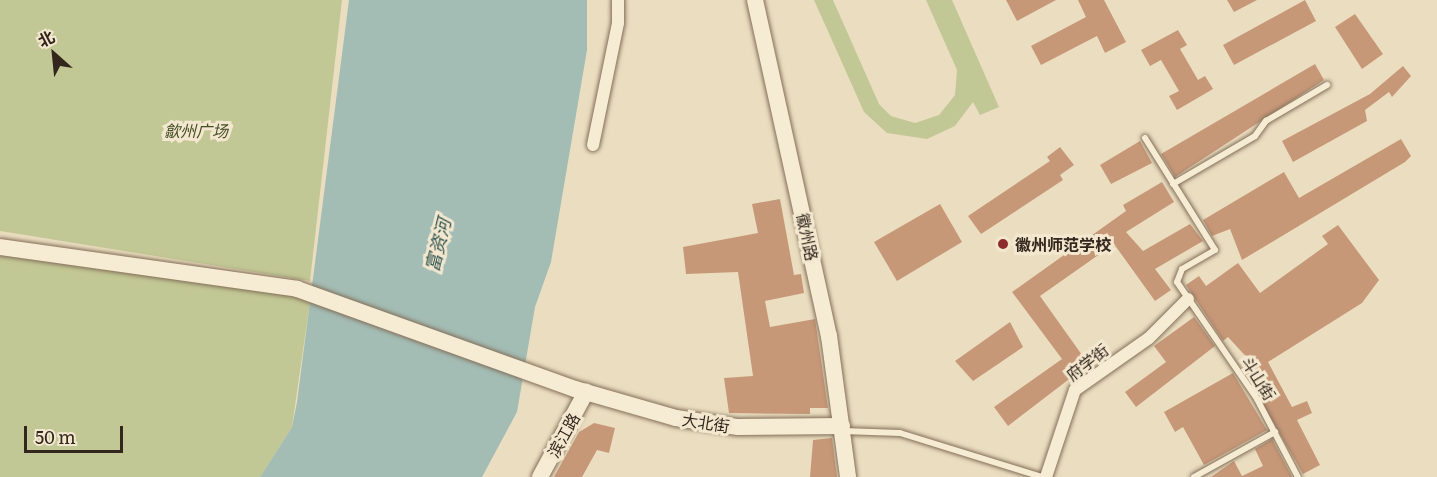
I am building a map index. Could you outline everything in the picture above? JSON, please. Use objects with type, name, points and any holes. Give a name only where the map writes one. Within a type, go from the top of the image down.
[{"type":"street","points":[[593,145],[618,23],[618,0]]},
{"type":"street","name":"徽州路","points":[[755,0],[829,336],[848,477]]},
{"type":"street","name":"大北街","points":[[0,247],[297,289],[581,391],[701,423],[842,429]]},
{"type":"street","name":"府学街","points":[[1044,477],[1075,390],[1157,331],[1188,299]]},
{"type":"street","name":"滨江路","points":[[540,477],[581,391]]},
{"type":"lane","points":[[1144,138],[1173,184],[1255,136],[1266,121],[1327,85]]},
{"type":"lane","name":"斗山街","points":[[1173,184],[1215,250],[1176,275],[1188,299],[1275,432],[1298,477]]},
{"type":"lane","points":[[842,429],[900,433],[1044,477]]},
{"type":"lane","points":[[1194,477],[1275,432]]},
{"type":"green space","name":"歙州广场","points":[[0,0],[342,0],[310,281],[0,231]]},
{"type":"green space","points":[[814,0],[833,0],[879,104],[891,116],[915,123],[939,115],[955,95],[957,70],[926,0],[952,0],[999,107],[980,115],[973,102],[955,126],[927,139],[887,133],[864,112]]},
{"type":"green space","points":[[0,254],[296,295],[310,302],[292,427],[260,477],[0,477]]},
{"type":"water","name":"富资河","points":[[349,0],[587,0],[587,50],[551,262],[535,307],[517,412],[482,477],[260,477],[292,427],[297,402]]},
{"type":"building","points":[[1006,0],[1056,0],[1017,21]]},
{"type":"building","points":[[1078,0],[1104,0],[1126,42],[1105,53],[1097,36],[1041,65],[1031,46],[1086,17]]},
{"type":"building","points":[[1227,0],[1257,0],[1234,12]]},
{"type":"building","points":[[1305,0],[1316,21],[1234,65],[1223,45]]},
{"type":"building","points":[[1355,14],[1383,54],[1362,69],[1335,27]]},
{"type":"building","points":[[1178,30],[1187,45],[1180,49],[1198,80],[1205,76],[1213,89],[1177,110],[1169,96],[1179,91],[1161,60],[1150,66],[1141,50]]},
{"type":"building","points":[[1315,64],[1324,80],[1175,177],[1161,154]]},
{"type":"building","points":[[1403,66],[1411,76],[1392,97],[1389,92],[1365,110],[1367,121],[1293,162],[1282,141],[1370,94]]},
{"type":"building","points":[[1401,139],[1411,156],[1405,162],[1242,260],[1230,229],[1212,236],[1203,220],[1284,172],[1299,198]]},
{"type":"building","points":[[1140,141],[1152,163],[1111,184],[1100,165]]},
{"type":"building","points":[[1060,147],[1074,165],[1060,175],[1063,180],[981,234],[968,216],[1050,161],[1047,157]]},
{"type":"building","points":[[1162,182],[1174,202],[1126,232],[1143,251],[1190,224],[1203,241],[1155,269],[1171,290],[1155,301],[1114,244],[1040,296],[1082,355],[1096,345],[1102,354],[1008,426],[994,407],[1062,359],[1012,292],[1126,211],[1123,205]]},
{"type":"building","points":[[780,199],[794,275],[801,274],[804,293],[765,301],[770,327],[815,319],[828,408],[810,408],[810,414],[729,413],[724,378],[753,376],[738,272],[686,274],[683,247],[758,233],[752,204]]},
{"type":"building","points":[[940,204],[962,242],[897,281],[874,242]]},
{"type":"building","points":[[1338,225],[1379,280],[1362,303],[1268,362],[1292,407],[1307,401],[1312,413],[1297,420],[1320,465],[1303,474],[1242,368],[1252,363],[1228,337],[1223,341],[1186,285],[1199,276],[1206,286],[1238,263],[1260,293],[1328,244],[1322,236]]},
{"type":"building","points":[[1194,317],[1215,346],[1136,407],[1125,392],[1166,362],[1154,346]]},
{"type":"building","points":[[1010,322],[1023,347],[973,381],[955,361]]},
{"type":"building","points":[[1233,373],[1267,430],[1204,465],[1183,427],[1175,432],[1164,412]]},
{"type":"building","points":[[594,423],[615,428],[609,453],[597,450],[582,477],[554,477],[579,432]]},
{"type":"building","points":[[832,438],[837,477],[810,477],[813,440]]},
{"type":"building","points":[[1272,439],[1292,477],[1211,477],[1234,461],[1242,476],[1263,466],[1255,449]]},
{"type":"place","name":"徽州师范学校","points":[[1003,244]]}]
